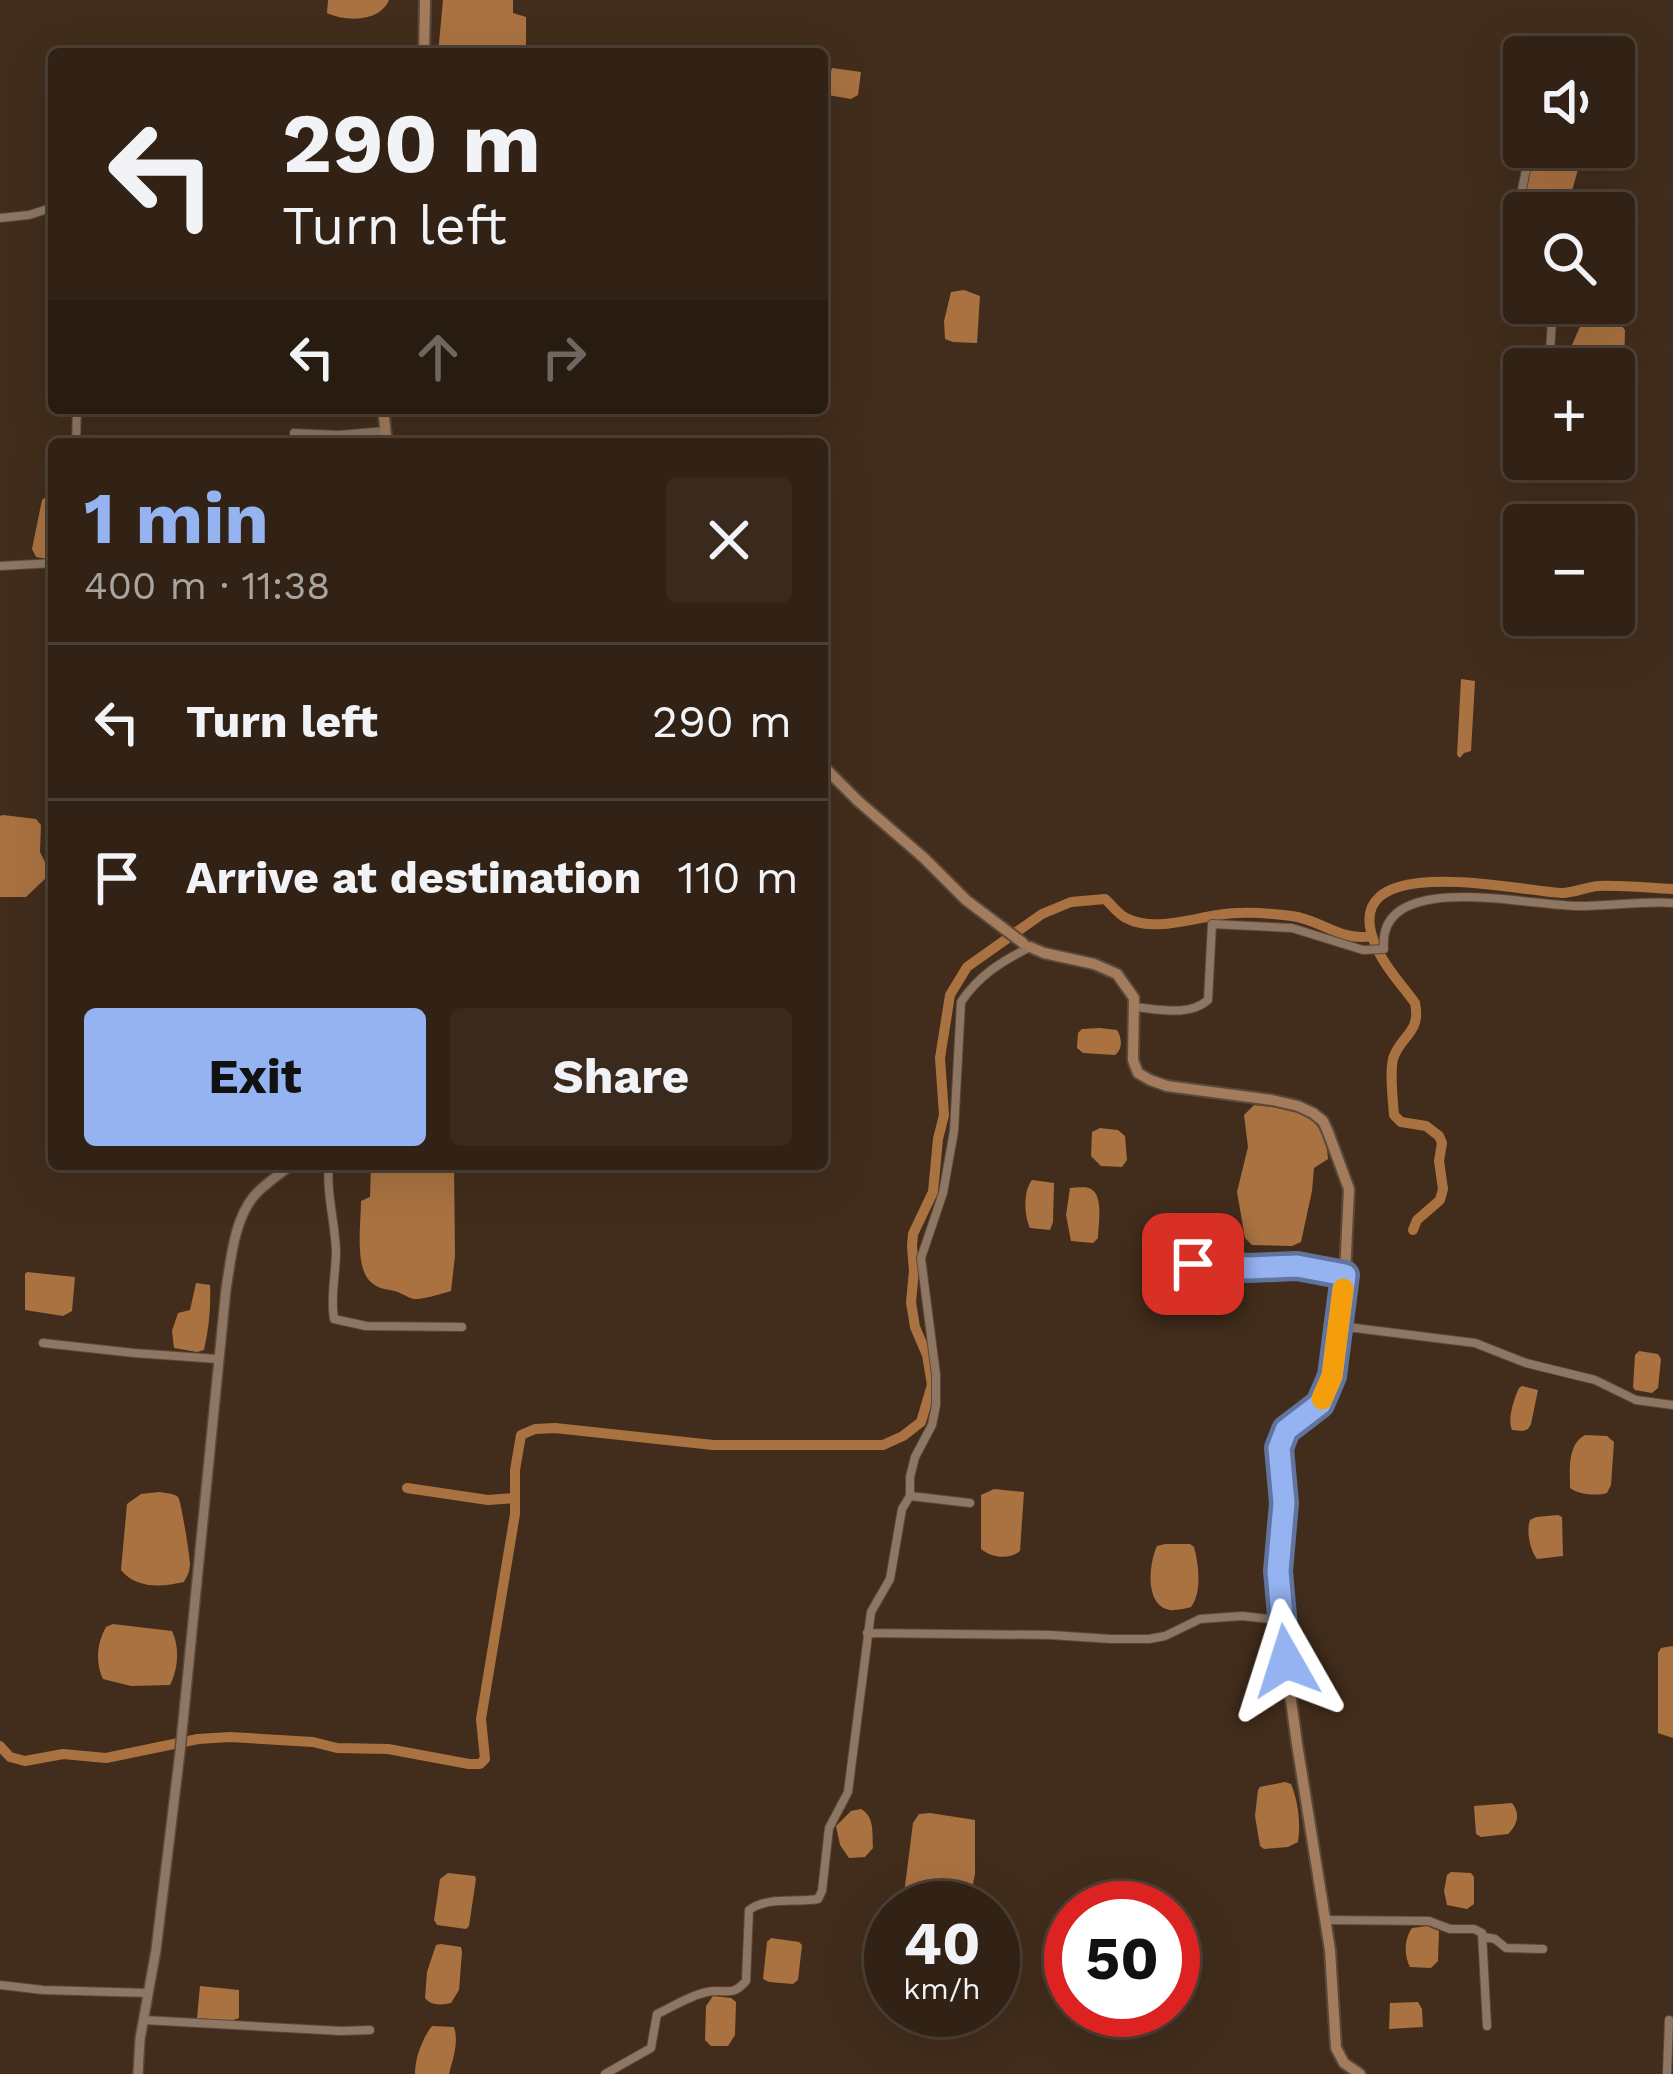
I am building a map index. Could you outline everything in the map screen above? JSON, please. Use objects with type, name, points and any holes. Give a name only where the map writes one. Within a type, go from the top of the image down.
[{"type":"main road","points":[[424,48],[425,0]]},
{"type":"main road","points":[[828,771],[998,926],[1044,953],[1118,974],[1134,998],[1133,1060],[1138,1073],[1167,1086],[1298,1106],[1323,1121],[1349,1189],[1345,1275],[1332,1376],[1313,1411],[1286,1430],[1279,1448],[1284,1487],[1278,1571],[1280,1619],[1330,1950],[1336,2048],[1348,2067],[1360,2074]]},
{"type":"street","points":[[0,218],[48,208]]},
{"type":"street","points":[[294,438],[295,433],[386,437]]},
{"type":"street","points":[[0,566],[48,563]]},
{"type":"street","points":[[1134,1007],[1182,1010],[1203,1006],[1208,1000],[1212,924],[1292,928],[1363,950],[1384,949],[1382,935],[1394,914],[1423,899],[1461,897],[1578,906],[1673,902]]},
{"type":"street","points":[[605,2074],[651,2048],[657,2014],[703,1992],[742,1987],[749,1910],[756,1904],[818,1899],[822,1891],[829,1828],[848,1792],[866,1633],[871,1612],[890,1579],[915,1457],[936,1406],[921,1258],[943,1193],[955,1131],[961,1002],[992,967],[1026,945]]},
{"type":"street","points":[[138,2074],[180,1752],[226,1289],[241,1222],[257,1192],[284,1170]]},
{"type":"street","points":[[328,1170],[336,1250],[334,1319],[366,1326],[462,1328]]},
{"type":"street","points":[[1150,1259],[1249,1268],[1297,1266],[1345,1275]]},
{"type":"street","points":[[1339,1326],[1475,1342],[1526,1363],[1595,1380],[1636,1400],[1673,1405]]},
{"type":"street","points":[[43,1343],[218,1359]]},
{"type":"street","points":[[910,1496],[970,1503]]},
{"type":"street","points":[[866,1633],[1149,1639],[1200,1619],[1280,1619]]},
{"type":"street","points":[[1325,1920],[1430,1921],[1482,1933],[1487,2026]]},
{"type":"street","points":[[1484,1937],[1506,1948],[1543,1949]]},
{"type":"street","points":[[0,1985],[148,1993]]},
{"type":"street","points":[[144,2020],[370,2030]]},
{"type":"street","points":[[1666,2074],[1669,2020]]},
{"type":"shaded area","points":[[328,0],[389,0],[378,13],[353,19],[327,13]]},
{"type":"shaded area","points":[[443,0],[513,0],[513,13],[526,17],[526,48],[439,48]]},
{"type":"shaded area","points":[[832,68],[861,72],[858,95],[851,99],[828,95]]},
{"type":"shaded area","points":[[1529,168],[1578,168],[1572,192],[1527,192]]},
{"type":"shaded area","points":[[964,290],[980,296],[977,343],[945,339],[951,292]]},
{"type":"shaded area","points":[[1581,324],[1620,324],[1625,330],[1625,348],[1571,348]]},
{"type":"shaded area","points":[[47,496],[48,559],[36,557],[32,549],[42,500]]},
{"type":"shaded area","points":[[1461,679],[1475,681],[1471,751],[1460,758],[1457,755]]},
{"type":"shaded area","points":[[0,816],[36,819],[41,825],[40,852],[48,876],[26,897],[0,897]]},
{"type":"shaded area","points":[[1082,1029],[1117,1030],[1121,1043],[1115,1055],[1083,1053],[1077,1048]]},
{"type":"shaded area","points":[[1254,1105],[1304,1116],[1314,1122],[1326,1143],[1328,1159],[1314,1168],[1301,1242],[1292,1246],[1252,1245],[1245,1238],[1237,1192],[1248,1147],[1244,1115]]},
{"type":"shaded area","points":[[1100,1128],[1125,1136],[1127,1160],[1122,1167],[1101,1166],[1091,1156],[1092,1132]]},
{"type":"shaded area","points":[[371,1170],[454,1170],[451,1291],[413,1299],[372,1283],[363,1268],[360,1245],[361,1201],[370,1197]]},
{"type":"shaded area","points":[[1032,1180],[1054,1183],[1050,1230],[1030,1228],[1028,1223],[1026,1197]]},
{"type":"shaded area","points":[[1070,1188],[1089,1188],[1098,1198],[1098,1238],[1093,1243],[1071,1241],[1066,1215]]},
{"type":"shaded area","points":[[27,1272],[75,1277],[72,1311],[63,1316],[25,1310]]},
{"type":"shaded area","points":[[196,1283],[210,1285],[204,1350],[197,1352],[174,1348],[172,1331],[178,1313],[190,1310]]},
{"type":"shaded area","points":[[1639,1351],[1658,1354],[1661,1359],[1658,1388],[1652,1393],[1633,1387]]},
{"type":"shaded area","points":[[1522,1386],[1538,1390],[1531,1424],[1523,1431],[1512,1430],[1512,1409]]},
{"type":"shaded area","points":[[1585,1435],[1607,1436],[1614,1442],[1607,1493],[1570,1488],[1572,1451]]},
{"type":"shaded area","points":[[994,1489],[1024,1492],[1020,1551],[1011,1556],[995,1556],[981,1549],[981,1495]]},
{"type":"shaded area","points":[[141,1494],[178,1497],[190,1564],[184,1582],[150,1585],[134,1581],[121,1570],[127,1504]]},
{"type":"shaded area","points":[[1562,1517],[1563,1556],[1537,1559],[1529,1540],[1530,1520]]},
{"type":"shaded area","points":[[1165,1544],[1194,1547],[1198,1587],[1191,1607],[1162,1607],[1152,1592],[1154,1553]]},
{"type":"shaded area","points":[[106,1627],[172,1631],[177,1658],[170,1685],[131,1686],[103,1679],[99,1646]]},
{"type":"shaded area","points":[[1673,1646],[1673,1738],[1658,1733],[1658,1653]]},
{"type":"shaded area","points":[[1291,1784],[1297,1805],[1298,1842],[1264,1849],[1255,1816],[1258,1790]]},
{"type":"shaded area","points":[[1512,1803],[1517,1819],[1508,1834],[1476,1834],[1474,1806]]},
{"type":"shaded area","points":[[861,1809],[871,1821],[873,1848],[865,1857],[849,1858],[836,1826],[851,1811]]},
{"type":"shaded area","points":[[919,1814],[975,1820],[974,1881],[906,1881],[913,1823]]},
{"type":"shaded area","points":[[1451,1872],[1474,1877],[1474,1904],[1467,1909],[1447,1905],[1444,1891]]},
{"type":"shaded area","points":[[448,1873],[476,1879],[466,1929],[437,1925],[434,1920],[440,1879]]},
{"type":"shaded area","points":[[1427,1926],[1439,1931],[1438,1961],[1431,1968],[1410,1967],[1409,1932]]},
{"type":"shaded area","points":[[771,1938],[802,1945],[798,1980],[793,1984],[763,1979]]},
{"type":"shaded area","points":[[436,1945],[461,1947],[462,1952],[459,1990],[451,2003],[441,2004],[425,1998],[427,1972]]},
{"type":"shaded area","points":[[200,1986],[239,1990],[239,2018],[197,2018]]},
{"type":"shaded area","points":[[713,1996],[736,2002],[735,2035],[728,2046],[711,2046],[705,2040],[706,2006]]},
{"type":"shaded area","points":[[1418,2002],[1423,2027],[1389,2029],[1390,2003]]},
{"type":"shaded area","points":[[432,2026],[454,2027],[456,2045],[449,2074],[415,2074],[420,2049]]},
{"type":"waterway","points":[[1413,1230],[1417,1220],[1440,1200],[1442,1143],[1426,1126],[1401,1122],[1394,1115],[1393,1061],[1413,1027],[1415,1003],[1374,942],[1372,907],[1387,892],[1445,882],[1562,893],[1598,886],[1673,889]]},
{"type":"waterway","points":[[0,1746],[10,1757],[25,1761],[63,1754],[106,1758],[230,1737],[388,1749],[480,1764],[485,1759],[481,1719],[515,1514],[521,1435],[555,1428],[713,1445],[883,1445],[921,1422],[932,1385],[911,1302],[913,1234],[933,1192],[944,1115],[940,1058],[950,995],[967,967],[1042,914],[1071,902],[1105,899],[1126,918],[1148,924],[1264,913],[1303,918],[1351,936],[1372,936]]},
{"type":"waterway","points":[[407,1488],[488,1500],[515,1498]]},
{"type":"slow traffic","points":[[1322,1399],[1332,1376],[1343,1289]]},
{"type":"route","points":[[1193,1264],[1297,1266],[1345,1275],[1332,1376],[1320,1404],[1286,1430],[1279,1448],[1284,1503],[1278,1571],[1286,1661]]}]
